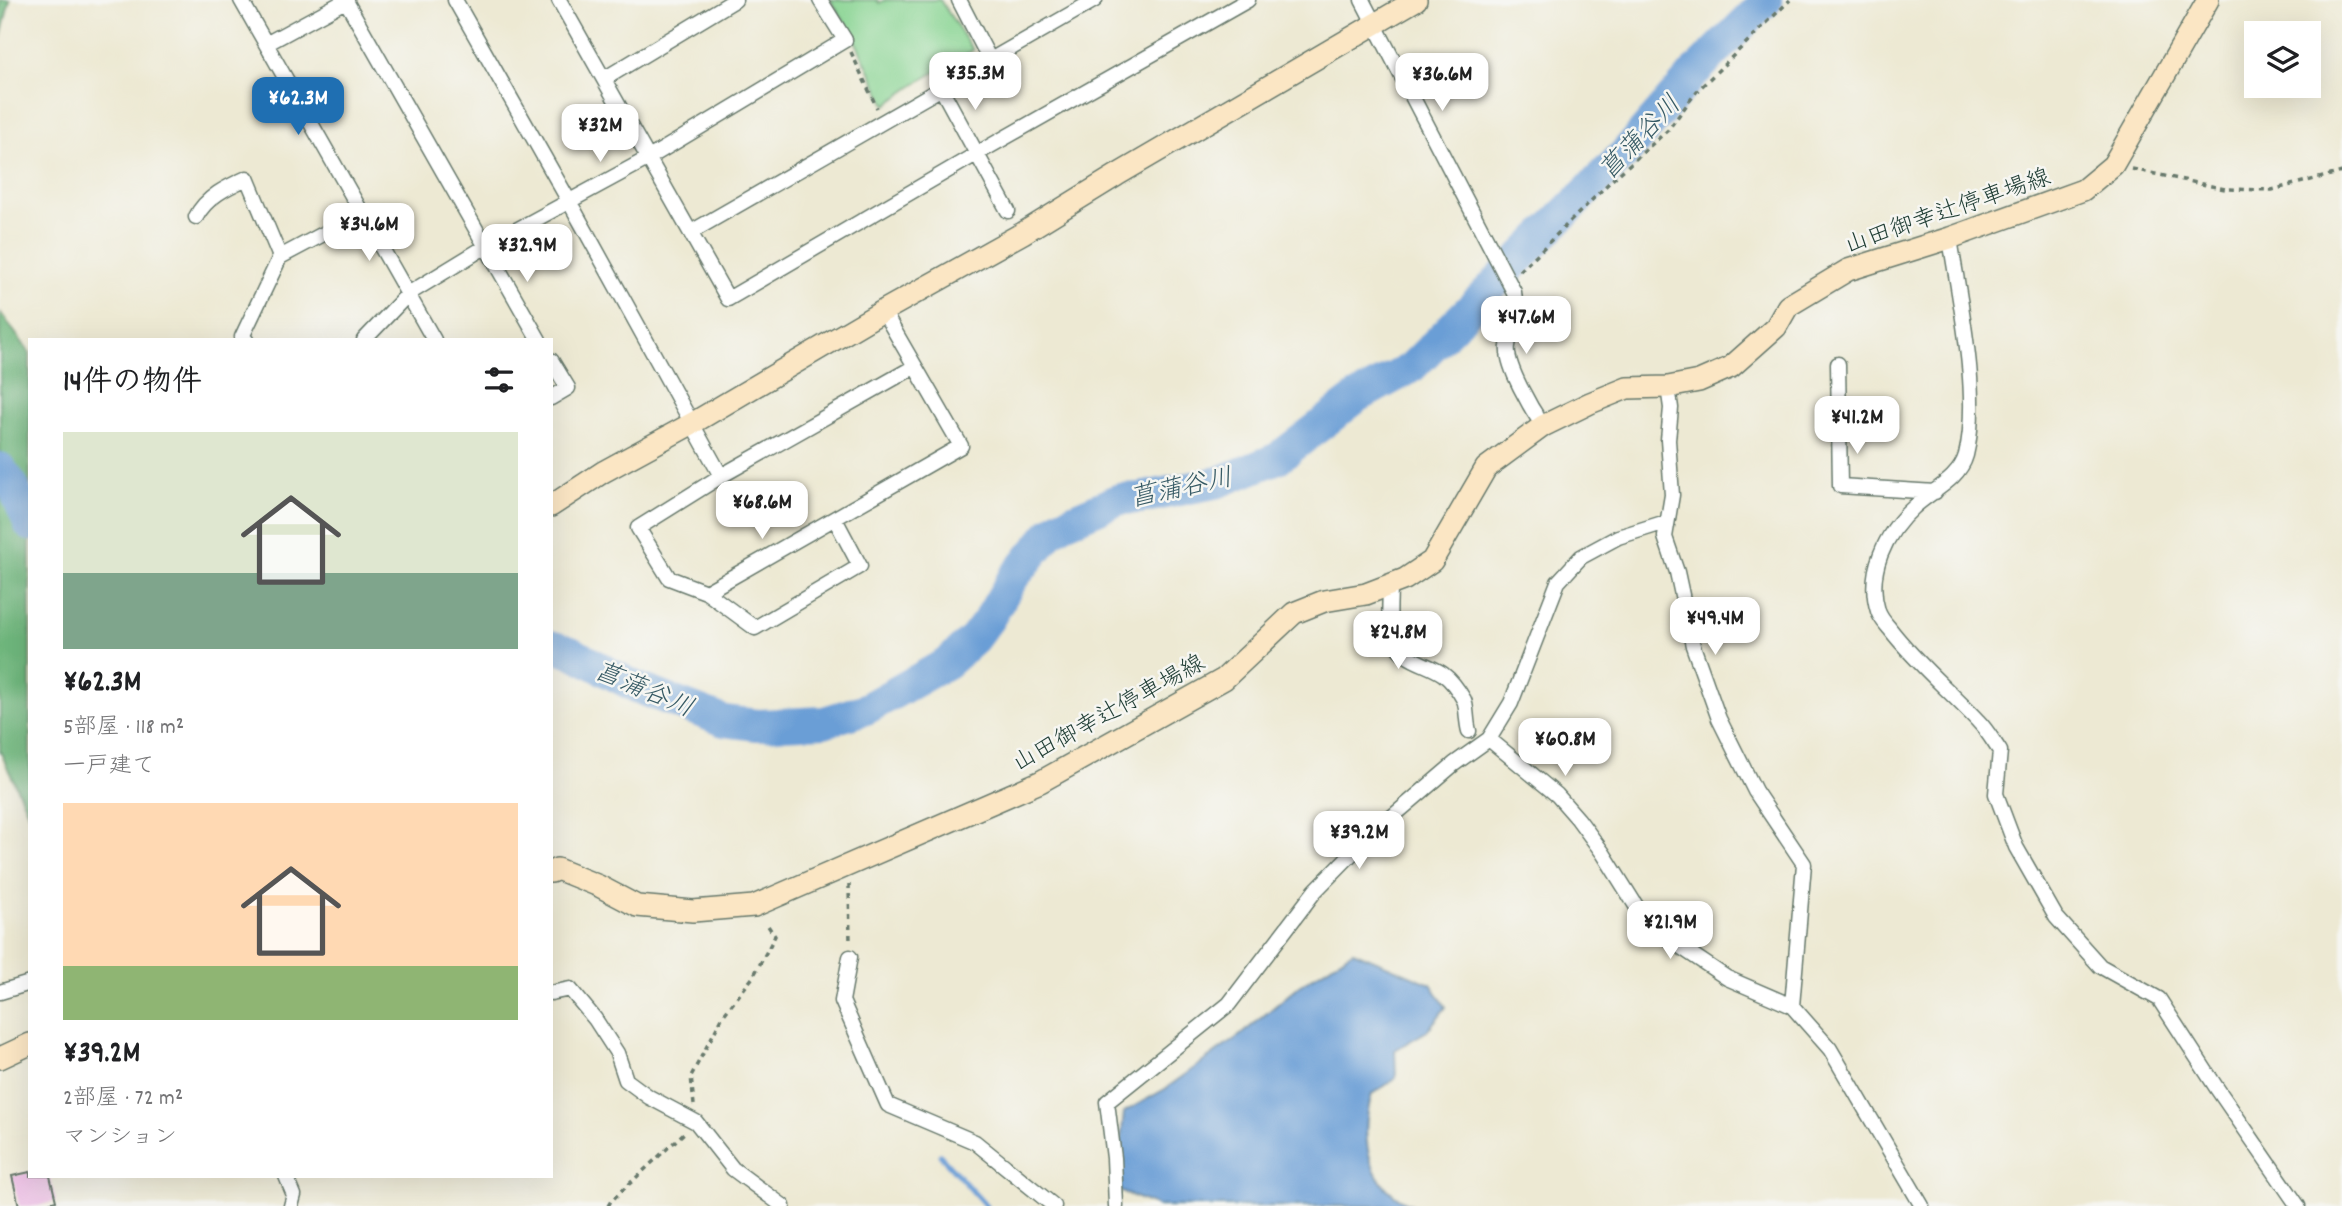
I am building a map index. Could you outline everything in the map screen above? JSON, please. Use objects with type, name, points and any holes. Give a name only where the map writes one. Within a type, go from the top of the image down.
[{"type":"main road","points":[[553,505],[603,471],[693,423],[883,311],[1023,233],[1416,0]]},
{"type":"main road","name":"山田御幸辻停車場線","points":[[553,871],[557,869],[589,881],[637,906],[693,911],[754,906],[1040,782],[1224,679],[1294,613],[1324,601],[1366,594],[1390,585],[1405,579],[1432,561],[1486,468],[1544,426],[1627,388],[1668,387],[1699,381],[1731,367],[1776,327],[1788,306],[1848,270],[1950,238],[2083,190],[2113,165],[2208,0]]},
{"type":"main road","points":[[0,1058],[28,1045]]},
{"type":"street","points":[[241,0],[433,338]]},
{"type":"street","points":[[266,44],[346,0],[538,338]]},
{"type":"street","points":[[455,0],[721,476]]},
{"type":"street","points":[[559,0],[728,299],[1248,0]]},
{"type":"street","points":[[604,79],[735,0]]},
{"type":"street","points":[[367,338],[408,294],[485,247],[648,159],[845,40],[820,0]]},
{"type":"street","points":[[959,0],[990,60]]},
{"type":"street","points":[[691,232],[1095,0]]},
{"type":"street","points":[[1362,0],[1514,292],[1517,310],[1507,348],[1512,373],[1534,414],[1544,426]]},
{"type":"street","points":[[941,88],[1008,211]]},
{"type":"street","points":[[196,217],[202,205],[229,186],[247,178],[280,257]]},
{"type":"street","points":[[243,338],[280,257],[361,214]]},
{"type":"street","points":[[1950,238],[1967,352],[1970,427],[1965,458],[1954,475],[1915,506],[1894,527],[1882,550],[1873,577],[1878,613],[1901,643],[1981,724],[2000,751],[1996,794],[2016,847],[2056,917],[2100,966],[2159,999],[2298,1206]]},
{"type":"street","points":[[706,592],[961,446],[883,311]]},
{"type":"street","points":[[553,363],[568,388],[553,397]]},
{"type":"street","points":[[1838,364],[1840,486],[1935,492]]},
{"type":"street","points":[[835,519],[860,566],[755,628],[706,592],[669,578],[638,528],[721,476],[914,367]]},
{"type":"street","points":[[1668,387],[1671,408],[1668,440],[1672,495],[1665,537],[1678,572],[1693,646],[1718,719],[1755,792],[1804,864],[1792,1006]]},
{"type":"street","points":[[1116,1206],[1114,1158],[1107,1102],[1229,1004],[1315,891],[1365,840],[1454,764],[1489,739],[1511,703],[1558,582],[1581,557],[1618,537],[1666,522]]},
{"type":"street","points":[[1390,585],[1390,622],[1394,641],[1403,654],[1443,674],[1455,687],[1466,702],[1465,718],[1469,731]]},
{"type":"street","points":[[1489,739],[1557,795],[1571,811],[1603,853],[1648,925],[1727,978],[1792,1006],[1829,1049],[1922,1206]]},
{"type":"street","points":[[850,957],[842,1001],[888,1105],[975,1142],[1054,1206]]},
{"type":"street","points":[[0,992],[28,984]]},
{"type":"street","points":[[553,993],[569,989],[595,1019],[617,1053],[626,1080],[649,1097],[696,1122],[733,1169],[783,1206]]},
{"type":"street","points":[[287,1178],[294,1195],[291,1206]]},
{"type":"path","points":[[1519,272],[1612,180],[1668,130],[1697,91],[1790,0]]},
{"type":"path","points":[[845,40],[884,121]]},
{"type":"path","points":[[2113,165],[2225,189],[2272,190],[2342,172]]},
{"type":"path","points":[[849,865],[850,957]]},
{"type":"path","points":[[608,1206],[696,1122],[691,1076],[723,1016],[753,977],[775,936],[754,906]]},
{"type":"green space","points":[[0,0],[10,0],[0,41]]},
{"type":"green space","points":[[830,0],[877,0],[879,3],[885,0],[940,0],[973,50],[920,81],[886,105],[850,30]]},
{"type":"green space","points":[[0,312],[28,350],[28,813],[0,751]]},
{"type":"water","points":[[1353,951],[1431,984],[1446,1007],[1427,1031],[1395,1050],[1396,1078],[1372,1094],[1368,1111],[1367,1144],[1377,1175],[1386,1188],[1415,1206],[1158,1206],[1116,1190],[1124,1112],[1165,1089],[1242,1034],[1299,986]]},
{"type":"building","points":[[28,1172],[28,1178],[50,1178],[56,1201],[38,1206],[19,1206],[12,1176]]},
{"type":"waterway","name":"菖蒲谷川","points":[[553,647],[571,652],[636,687],[724,721],[758,725],[824,722],[866,709],[947,663],[974,639],[1013,578],[1051,532],[1062,524],[1120,499],[1140,498],[1219,482],[1278,458],[1356,398],[1411,368],[1625,153],[1695,72],[1767,0]]},
{"type":"waterway","name":"菖蒲谷川","points":[[0,468],[12,484],[28,520]]},
{"type":"waterway","points":[[940,1155],[986,1206]]}]
